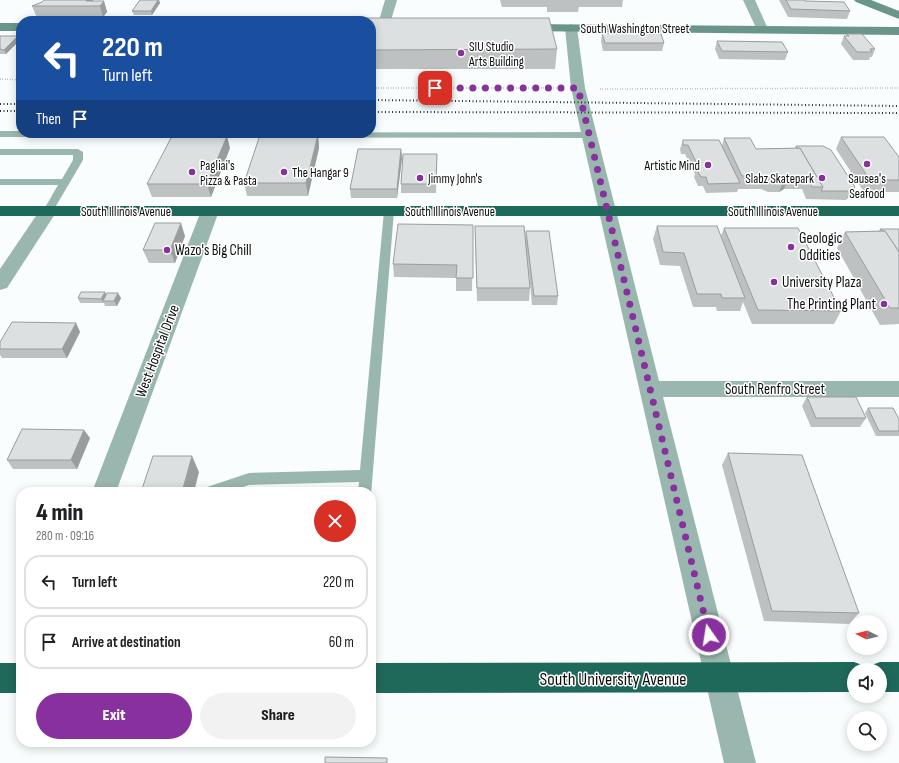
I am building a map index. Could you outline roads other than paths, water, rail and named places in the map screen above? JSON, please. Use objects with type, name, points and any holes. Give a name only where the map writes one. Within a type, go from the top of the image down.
[{"type":"highway","name":"South Illinois Avenue","points":[[0,211],[899,211]]},
{"type":"highway","points":[[887,677],[899,677]]},
{"type":"highway","points":[[0,678],[16,678]]},
{"type":"highway","name":"South University Avenue","points":[[376,678],[847,678]]},
{"type":"street","points":[[391,0],[377,27],[399,27]]},
{"type":"street","points":[[749,0],[762,29]]},
{"type":"street","points":[[860,0],[894,8],[890,22],[877,30]]},
{"type":"street","points":[[0,27],[16,27]]},
{"type":"street","name":"South Washington Street","points":[[510,28],[899,31]]},
{"type":"street","points":[[570,28],[580,95],[740,763]]},
{"type":"street","points":[[0,284],[48,211]]},
{"type":"street","name":"West Hospital Drive","points":[[106,487],[210,211]]},
{"type":"street","name":"South Renfro Street","points":[[651,389],[899,389]]},
{"type":"lane","points":[[0,134],[16,134]]},
{"type":"lane","points":[[376,135],[590,135]]},
{"type":"lane","points":[[0,152],[78,152],[78,160],[48,211]]},
{"type":"lane","points":[[0,182],[65,182]]},
{"type":"lane","points":[[365,487],[389,211]]},
{"type":"lane","points":[[224,487],[249,479],[366,476]]},
{"type":"railway","points":[[376,100],[899,106]]},
{"type":"railway","points":[[0,104],[16,104]]},
{"type":"railway","points":[[0,111],[16,111]]},
{"type":"railway","points":[[376,112],[899,113]]},
{"type":"place","name":"SIU Studio Arts Building","points":[[461,53]]},
{"type":"place","name":"Sausea's Seafood","points":[[867,164]]},
{"type":"place","name":"Artistic Mind","points":[[708,165]]},
{"type":"place","name":"Pagliai's Pizza & Pasta","points":[[192,172]]},
{"type":"place","name":"The Hangar 9","points":[[284,172]]},
{"type":"place","name":"Jimmy John's","points":[[420,178]]},
{"type":"place","name":"Slabz Skatepark","points":[[822,178]]},
{"type":"place","name":"Geologic Oddities","points":[[791,247]]},
{"type":"place","name":"Wazo's Big Chill","points":[[167,250]]},
{"type":"place","name":"University Plaza","points":[[774,282]]},
{"type":"place","name":"The Printing Plant","points":[[884,304]]}]
